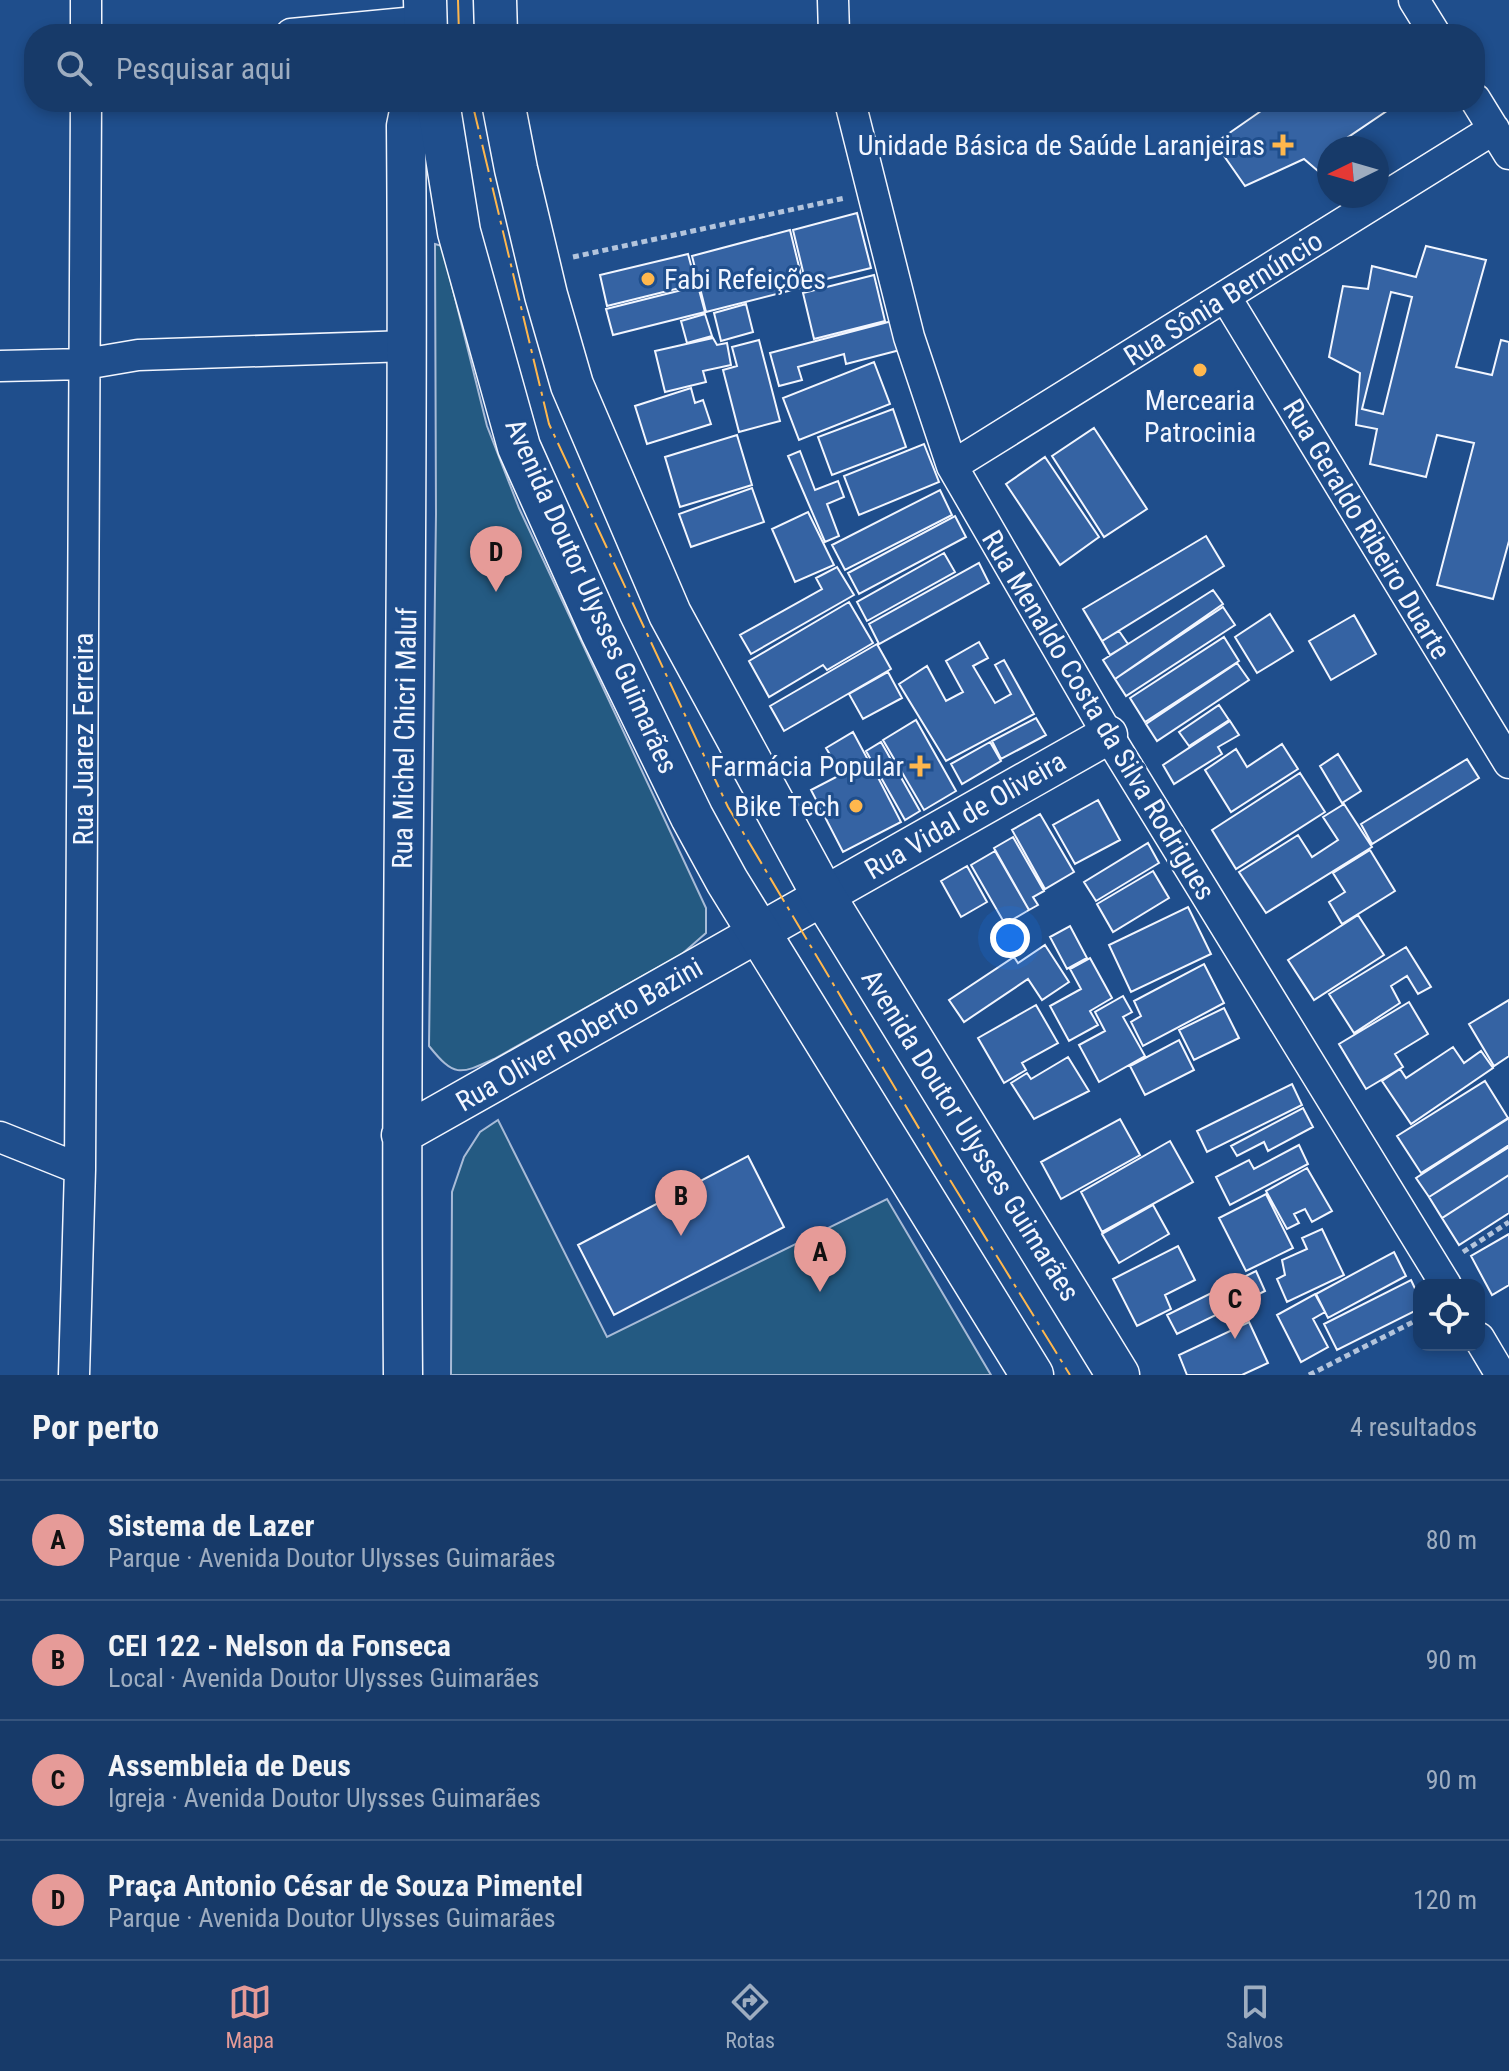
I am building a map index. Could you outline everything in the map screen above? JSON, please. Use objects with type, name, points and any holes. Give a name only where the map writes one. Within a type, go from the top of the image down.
[{"type":"main road","points":[[495,0],[496,24]]},
{"type":"main road","name":"Avenida Doutor Ulysses Guimarães","points":[[440,112],[459,232],[519,447],[601,630],[692,817],[758,932],[1032,1375]]},
{"type":"main road","name":"Avenida Doutor Ulysses Guimarães","points":[[505,112],[539,264],[572,385],[670,614],[823,895],[1118,1375]]},
{"type":"street","points":[[86,0],[86,24]]},
{"type":"street","points":[[833,0],[834,24]]},
{"type":"street","points":[[1414,0],[1429,24]]},
{"type":"street","name":"Rua Juarez Ferreira","points":[[74,1375],[80,1169],[86,112]]},
{"type":"street","name":"Rua Michel Chicri Maluf","points":[[403,1375],[401,1135],[408,346],[406,126],[409,112]]},
{"type":"street","name":"Rua Menaldo Costa da Silva Rodrigues","points":[[853,112],[909,337],[952,466],[1108,735],[1442,1277]]},
{"type":"street","points":[[1483,112],[1501,142]]},
{"type":"street","name":"Rua Sônia Bernúncio","points":[[952,466],[1225,296],[1501,142]]},
{"type":"street","name":"Rua Geraldo Ribeiro Duarte","points":[[1225,296],[1509,763]]},
{"type":"street","points":[[0,366],[85,364],[138,355],[408,346]]},
{"type":"street","name":"Rua Vidal de Oliveira","points":[[823,895],[1108,735]]},
{"type":"street","points":[[758,932],[823,895]]},
{"type":"street","name":"Rua Oliver Roberto Bazini","points":[[401,1135],[758,932]]},
{"type":"street","points":[[0,1137],[80,1169]]},
{"type":"street","points":[[1485,1348],[1501,1375]]},
{"type":"path","points":[[539,264],[873,192]]},
{"type":"path","points":[[1442,1277],[1509,1222]]},
{"type":"path","points":[[1309,1375],[1413,1322]]},
{"type":"shaded area","points":[[435,244],[442,246],[487,426],[519,508],[706,908],[706,933],[682,954],[494,1059],[465,1070],[451,1068],[429,1046],[436,514]]},
{"type":"shaded area","points":[[498,1120],[607,1337],[887,1199],[991,1375],[451,1375],[452,1192],[464,1157],[480,1132]]},
{"type":"building","name":"Unidade Básica de Saúde Laranjeiras","points":[[1260,112],[1385,112],[1350,136],[1317,136],[1317,170],[1304,159],[1245,186],[1215,143]]},
{"type":"building","points":[[857,213],[871,268],[806,284],[793,230]]},
{"type":"building","points":[[790,230],[804,287],[706,312],[692,256]]},
{"type":"building","points":[[1426,246],[1486,260],[1456,367],[1492,375],[1501,340],[1509,342],[1509,541],[1493,599],[1437,585],[1474,443],[1437,435],[1426,477],[1370,464],[1377,429],[1356,425],[1360,373],[1329,357],[1343,286],[1368,289],[1372,266],[1416,277]],"holes":[[[1391,292],[1412,297],[1383,414],[1362,409]]]},
{"type":"building","name":"Fabi Refeições","points":[[688,254],[696,284],[607,306],[600,275]]},
{"type":"building","points":[[874,275],[885,321],[814,339],[803,293]]},
{"type":"building","points":[[698,286],[705,312],[613,335],[606,309]]},
{"type":"building","points":[[746,304],[753,332],[721,341],[714,313]]},
{"type":"building","points":[[705,314],[712,336],[687,343],[681,321]]},
{"type":"building","points":[[892,321],[900,350],[846,364],[844,354],[798,367],[802,380],[779,386],[770,353]]},
{"type":"building","points":[[713,338],[717,345],[727,343],[731,365],[703,371],[706,382],[665,392],[655,351]]},
{"type":"building","points":[[759,340],[780,421],[739,432],[723,370],[737,366],[732,347]]},
{"type":"building","points":[[874,362],[890,404],[799,440],[783,398]]},
{"type":"building","points":[[691,388],[695,403],[703,400],[711,424],[647,444],[635,406]]},
{"type":"building","points":[[893,409],[906,447],[832,475],[818,437]]},
{"type":"building","points":[[1094,428],[1147,509],[1104,537],[1052,456]]},
{"type":"building","points":[[737,435],[752,485],[680,507],[665,457]]},
{"type":"building","points":[[924,444],[939,482],[859,515],[844,476]]},
{"type":"building","points":[[800,451],[815,490],[838,481],[844,497],[827,504],[839,536],[825,542],[788,456]]},
{"type":"building","points":[[1045,457],[1099,537],[1060,565],[1006,484]]},
{"type":"building","points":[[752,488],[764,522],[691,547],[679,514]]},
{"type":"building","points":[[940,490],[952,515],[845,570],[832,545]]},
{"type":"building","points":[[808,512],[834,565],[795,582],[772,529]]},
{"type":"building","points":[[955,516],[966,537],[859,594],[848,573]]},
{"type":"building","points":[[1206,536],[1224,566],[1102,641],[1083,609]]},
{"type":"building","points":[[944,553],[955,572],[867,621],[857,602]]},
{"type":"building","points":[[979,563],[989,583],[879,644],[869,624]]},
{"type":"building","points":[[837,567],[854,595],[751,654],[740,635],[822,589],[816,578]]},
{"type":"building","points":[[1213,590],[1223,604],[1115,679],[1103,660]]},
{"type":"building","points":[[849,602],[873,643],[827,670],[823,665],[769,697],[749,661]]},
{"type":"building","points":[[1223,607],[1235,625],[1126,696],[1115,679]]},
{"type":"building","points":[[1270,614],[1293,651],[1257,673],[1235,637]]},
{"type":"building","points":[[1354,615],[1376,654],[1331,680],[1309,641]]},
{"type":"building","points":[[1119,631],[1128,644],[1110,655],[1102,641]]},
{"type":"building","points":[[1224,637],[1239,661],[1145,722],[1130,698]]},
{"type":"building","points":[[979,642],[988,658],[973,666],[995,703],[1011,694],[995,665],[1004,660],[1034,714],[946,761],[899,684],[927,666],[946,701],[963,692],[946,661]]},
{"type":"building","points":[[877,644],[891,669],[784,731],[770,706]]},
{"type":"building","points":[[1237,663],[1249,680],[1157,741],[1146,724]]},
{"type":"building","points":[[888,672],[902,698],[863,719],[849,694]]},
{"type":"building","points":[[1219,705],[1229,720],[1189,746],[1179,732]]},
{"type":"building","points":[[1036,718],[1046,735],[1001,759],[992,741]]},
{"type":"building","name":"Farmácia Popular","points":[[916,720],[956,791],[924,810],[883,740]]},
{"type":"building","points":[[1230,721],[1239,735],[1218,747],[1222,754],[1174,784],[1163,765]]},
{"type":"building","points":[[853,732],[867,758],[841,773],[826,748]]},
{"type":"building","points":[[881,742],[920,811],[905,820],[866,751]]},
{"type":"building","points":[[990,742],[1001,761],[962,784],[951,764]]},
{"type":"building","points":[[1282,744],[1298,769],[1231,812],[1205,770],[1236,749],[1247,767]]},
{"type":"building","points":[[1338,754],[1361,791],[1342,803],[1320,766]]},
{"type":"building","points":[[1467,759],[1479,778],[1372,844],[1361,824]]},
{"type":"building","name":"Bike Tech","points":[[869,760],[901,822],[843,852],[811,790]]},
{"type":"building","points":[[1300,773],[1325,812],[1236,869],[1212,830]]},
{"type":"building","points":[[1098,800],[1120,840],[1075,864],[1053,825]]},
{"type":"building","points":[[1344,804],[1372,847],[1266,913],[1239,872],[1298,835],[1312,857],[1338,840],[1323,817]]},
{"type":"building","points":[[1040,814],[1074,872],[1045,889],[1012,830]]},
{"type":"building","points":[[1013,837],[1044,891],[1033,897],[1038,905],[1029,910],[994,848]]},
{"type":"building","points":[[1148,843],[1159,863],[1096,901],[1084,882]]},
{"type":"building","points":[[1370,850],[1395,891],[1342,924],[1329,902],[1345,892],[1333,873]]},
{"type":"building","points":[[995,851],[1029,910],[1005,924],[971,865]]},
{"type":"building","points":[[967,866],[987,902],[961,917],[941,881]]},
{"type":"building","points":[[1153,871],[1169,898],[1113,932],[1097,904]]},
{"type":"building","points":[[1188,907],[1211,954],[1131,992],[1109,945]]},
{"type":"building","points":[[1358,915],[1384,955],[1314,1000],[1288,960]]},
{"type":"building","points":[[1070,926],[1087,958],[1067,969],[1050,937]]},
{"type":"building","points":[[1045,945],[1069,982],[1042,1000],[1028,979],[964,1022],[949,1000],[1014,957],[1018,963]]},
{"type":"building","points":[[1406,947],[1431,987],[1418,994],[1407,976],[1391,986],[1400,1003],[1354,1033],[1329,994]]},
{"type":"building","points":[[1090,958],[1112,998],[1090,1011],[1098,1025],[1069,1041],[1050,1006],[1081,989],[1070,969]]},
{"type":"building","points":[[1204,964],[1224,1003],[1143,1046],[1131,1022],[1141,1016],[1134,1001]]},
{"type":"building","points":[[1123,996],[1132,1012],[1123,1017],[1145,1056],[1099,1082],[1079,1045],[1105,1031],[1095,1012]]},
{"type":"building","points":[[1509,1000],[1509,1056],[1494,1066],[1469,1024]]},
{"type":"building","points":[[1409,1002],[1428,1034],[1395,1054],[1403,1067],[1366,1089],[1339,1044]]},
{"type":"building","points":[[1036,1005],[1058,1043],[1022,1063],[1026,1070],[1004,1083],[978,1038]]},
{"type":"building","points":[[1224,1008],[1239,1038],[1194,1060],[1179,1030]]},
{"type":"building","points":[[1179,1040],[1194,1070],[1145,1095],[1130,1066]]},
{"type":"building","points":[[1453,1047],[1464,1063],[1481,1051],[1493,1068],[1411,1124],[1382,1081],[1400,1069],[1406,1078]]},
{"type":"building","points":[[1068,1057],[1089,1091],[1034,1119],[1011,1083],[1027,1073],[1031,1079]]},
{"type":"building","points":[[1485,1081],[1508,1118],[1421,1173],[1397,1136]]},
{"type":"building","points":[[1292,1084],[1302,1105],[1207,1152],[1197,1131]]},
{"type":"building","points":[[1303,1108],[1313,1127],[1268,1151],[1264,1142],[1237,1156],[1231,1146]]},
{"type":"building","points":[[1509,1118],[1509,1145],[1429,1197],[1416,1178]]},
{"type":"building","points":[[1120,1119],[1140,1155],[1061,1199],[1041,1162]]},
{"type":"building","points":[[1170,1141],[1193,1182],[1102,1232],[1081,1192]]},
{"type":"building","points":[[1299,1145],[1308,1164],[1230,1205],[1216,1177],[1249,1160],[1254,1169]]},
{"type":"building","points":[[1509,1147],[1509,1175],[1442,1218],[1429,1197]]},
{"type":"building","points":[[748,1156],[784,1227],[614,1315],[578,1245]]},
{"type":"building","points":[[1307,1168],[1332,1211],[1312,1222],[1305,1209],[1294,1214],[1299,1223],[1287,1229],[1266,1191]]},
{"type":"building","points":[[1509,1175],[1509,1213],[1459,1245],[1442,1218]]},
{"type":"building","points":[[1266,1194],[1293,1248],[1246,1271],[1219,1218]]},
{"type":"building","points":[[1153,1205],[1169,1234],[1119,1263],[1102,1234]]},
{"type":"building","points":[[1322,1229],[1344,1275],[1287,1302],[1277,1279],[1285,1275],[1282,1260],[1307,1249],[1302,1238]]},
{"type":"building","points":[[1509,1234],[1509,1285],[1492,1295],[1471,1256]]},
{"type":"building","points":[[1178,1246],[1195,1280],[1165,1295],[1171,1309],[1137,1326],[1113,1279]]},
{"type":"building","points":[[1394,1252],[1406,1276],[1328,1318],[1316,1294]]},
{"type":"building","points":[[1256,1271],[1265,1291],[1177,1334],[1167,1315]]},
{"type":"building","points":[[1411,1280],[1413,1312],[1337,1350],[1324,1324]]},
{"type":"building","points":[[1315,1294],[1325,1312],[1313,1319],[1328,1347],[1301,1362],[1277,1315]]},
{"type":"building","points":[[1249,1322],[1268,1363],[1242,1375],[1187,1375],[1179,1355]]},
{"type":"power","points":[[458,0],[459,24]]},
{"type":"power","points":[[474,112],[549,424],[728,807],[1070,1375]]},
{"type":"place","name":"Unidade Básica de Saúde Laranjeiras","points":[[1283,145]]},
{"type":"place","name":"Fabi Refeições","points":[[648,279]]},
{"type":"place","name":"Mercearia Patrocinia","points":[[1200,370]]},
{"type":"place","name":"Praça Antonio César de Souza Pimentel","points":[[496,592]]},
{"type":"place","name":"Farmácia Popular","points":[[920,766]]},
{"type":"place","name":"Bike Tech","points":[[856,806]]},
{"type":"place","name":"CEI 122 - Nelson da Fonseca","points":[[681,1236]]},
{"type":"place","name":"Sistema de Lazer","points":[[820,1292]]},
{"type":"place","name":"Assembleia de Deus","points":[[1235,1339]]}]
